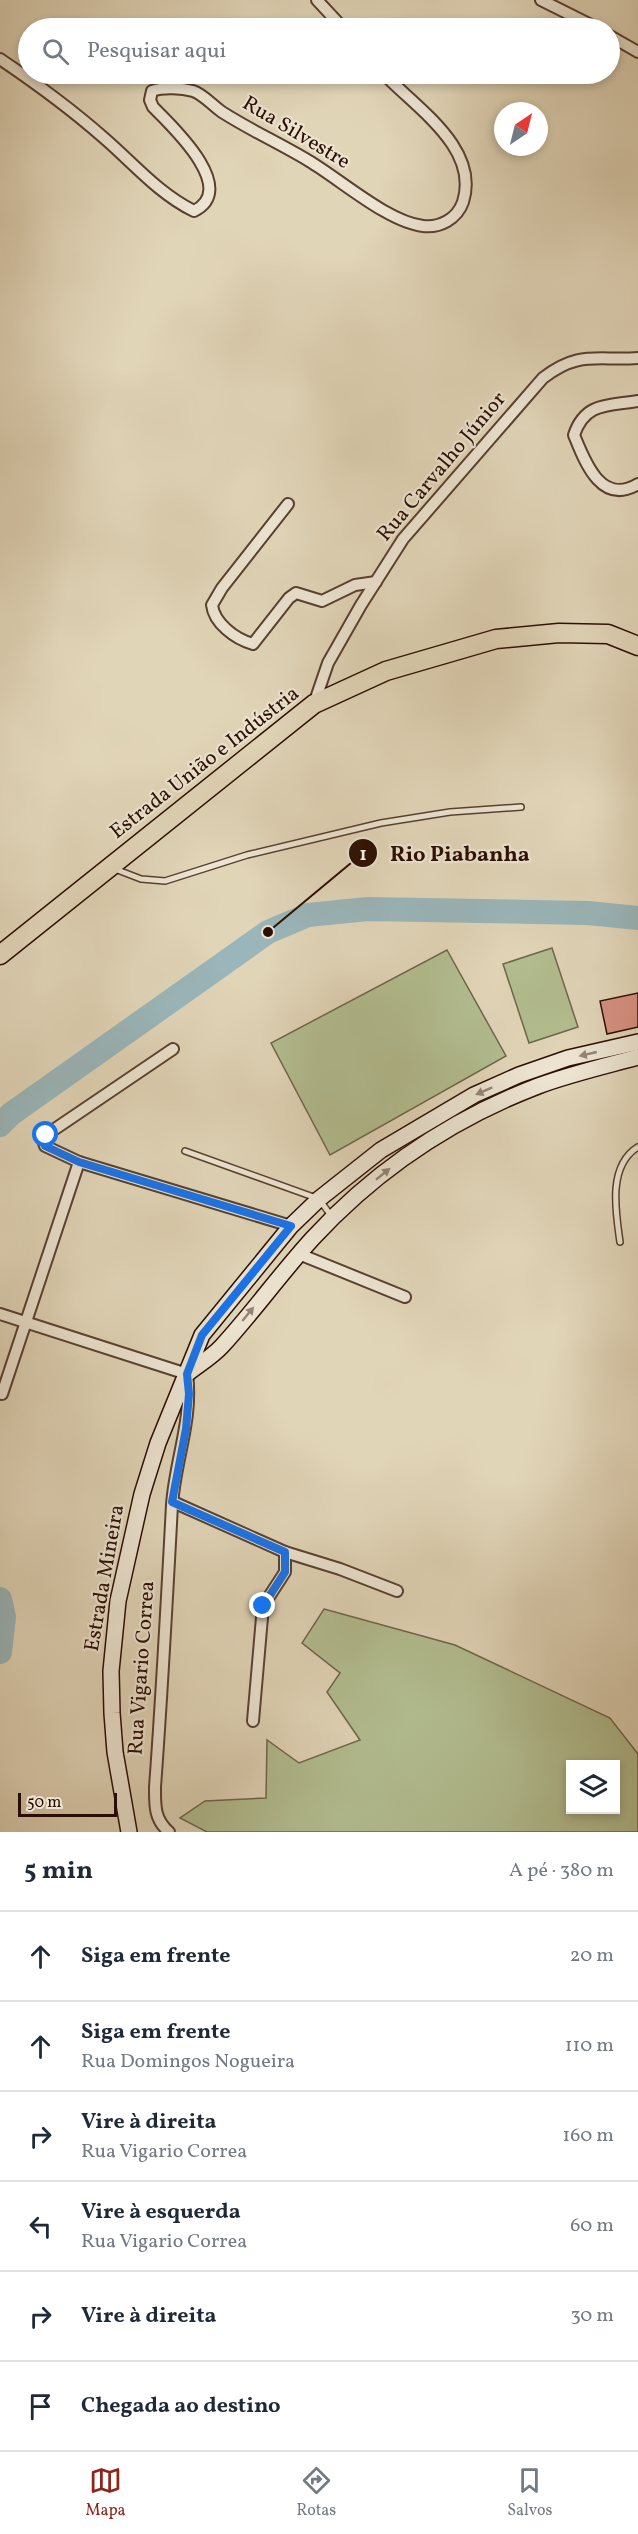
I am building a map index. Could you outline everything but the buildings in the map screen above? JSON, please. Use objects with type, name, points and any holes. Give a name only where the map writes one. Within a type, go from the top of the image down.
[{"type":"main road","name":"Estrada União e Indústria","points":[[0,956],[314,704],[386,671],[496,639],[559,633],[608,634],[638,646]]},
{"type":"street","points":[[317,0],[334,18]]},
{"type":"street","points":[[541,0],[577,18]]},
{"type":"street","points":[[620,42],[638,52]]},
{"type":"street","name":"Rua Silvestre","points":[[0,59],[18,71]]},
{"type":"street","name":"Rua Silvestre","points":[[37,84],[84,120],[156,185],[194,211],[205,205],[210,196],[210,182],[187,141],[153,106],[150,95],[152,91],[158,89],[194,91],[222,112],[309,161],[393,216],[423,226],[443,225],[462,205],[466,175],[445,134],[394,84]]},
{"type":"street","name":"Rua Carvalho Júnior","points":[[314,704],[328,663],[376,582],[416,522],[543,378],[563,364],[586,358],[638,358]]},
{"type":"street","points":[[638,401],[592,410],[579,419],[574,435],[588,468],[605,486],[627,491],[638,484]]},
{"type":"street","points":[[288,504],[222,588],[212,605],[218,622],[243,641],[253,644],[289,598],[296,593],[322,601],[355,585],[376,582]]},
{"type":"street","name":"Rua Vigario Correa","points":[[169,1832],[163,1827],[155,1811],[171,1557],[172,1502],[186,1429],[189,1394],[187,1374],[202,1335],[291,1226],[319,1199],[381,1150],[474,1095],[538,1068],[568,1058],[638,1042]]},
{"type":"street","points":[[174,1049],[46,1135],[43,1140],[45,1146],[79,1162],[291,1226]]},
{"type":"street","points":[[0,1314],[187,1374],[221,1347],[299,1254],[333,1218],[380,1175],[427,1141],[466,1119],[540,1086],[638,1057]]},
{"type":"street","points":[[538,1068],[540,1086]]},
{"type":"street","points":[[2,1394],[79,1162]]},
{"type":"street","points":[[299,1254],[405,1297]]},
{"type":"street","name":"Estrada Mineira","points":[[129,1832],[115,1752],[111,1671],[112,1639],[118,1601],[142,1494],[158,1443],[187,1374]]},
{"type":"street","points":[[172,1502],[285,1552],[340,1569],[397,1591]]},
{"type":"street","points":[[253,1721],[263,1606],[285,1572],[285,1552]]},
{"type":"lane","points":[[110,867],[141,879],[165,880],[246,855],[381,823],[450,812],[521,807]]},
{"type":"lane","points":[[620,1242],[615,1203],[618,1179],[624,1160],[638,1147]]},
{"type":"lane","points":[[186,1151],[319,1199],[333,1218]]},
{"type":"green space","points":[[552,948],[578,1027],[529,1043],[503,964]]},
{"type":"green space","points":[[447,950],[506,1056],[330,1155],[271,1043]]},
{"type":"green space","points":[[324,1609],[455,1645],[610,1718],[638,1754],[638,1832],[207,1832],[180,1818],[205,1801],[266,1798],[267,1740],[299,1763],[360,1740],[327,1692],[340,1673],[302,1643]]},
{"type":"waterway","points":[[0,1125],[11,1114],[268,932],[308,915],[368,909],[588,913],[638,918]]},
{"type":"waterway","points":[[0,1599],[4,1617],[0,1652]]},
{"type":"place","name":"Rio Piabanha","points":[[268,932]]},
{"type":"route","points":[[46,1135],[43,1140],[45,1146],[79,1162],[291,1226],[202,1335],[194,1353],[187,1374],[189,1394],[186,1429],[172,1502],[285,1552],[285,1572],[263,1606]]}]
